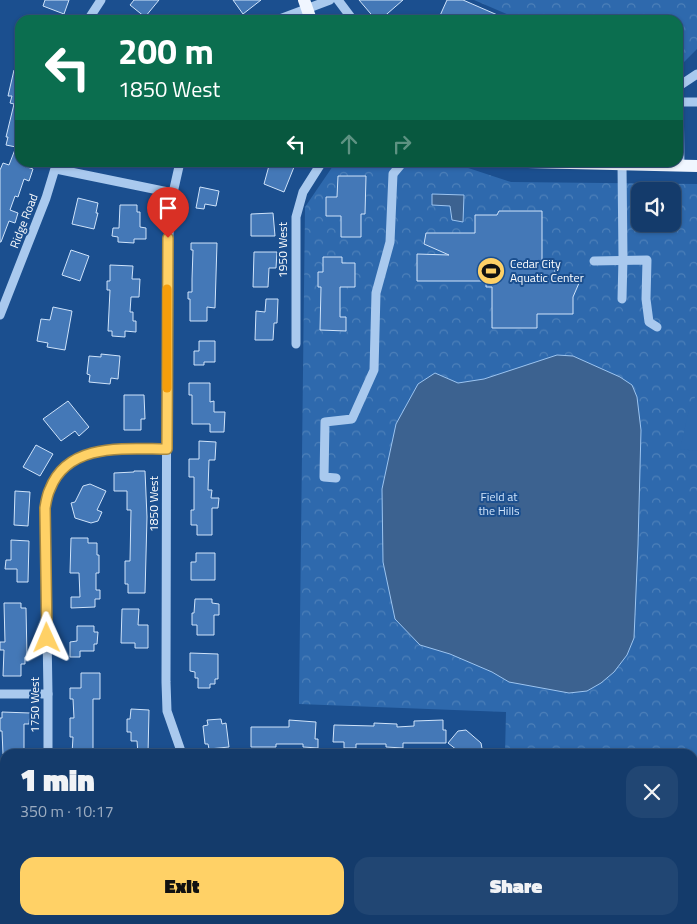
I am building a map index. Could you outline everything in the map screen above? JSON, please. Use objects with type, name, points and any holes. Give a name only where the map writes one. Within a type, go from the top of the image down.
[{"type":"main road","points":[[683,166],[697,166]]},
{"type":"street","points":[[91,15],[101,0]]},
{"type":"street","points":[[291,15],[330,0]]},
{"type":"street","points":[[338,0],[349,15]]},
{"type":"street","points":[[683,83],[697,74]]},
{"type":"street","points":[[683,102],[697,102]]},
{"type":"street","name":"Ridge Road","points":[[0,315],[46,198],[56,167]]},
{"type":"street","points":[[60,167],[173,193]]},
{"type":"street","name":"1850 West","points":[[179,167],[173,193],[167,254],[167,711],[180,749]]},
{"type":"street","name":"1950 West","points":[[296,344],[296,217],[304,192],[319,167]]},
{"type":"street","points":[[336,478],[324,477],[325,422],[352,419],[374,370],[376,293],[390,242],[393,174],[399,167]]},
{"type":"street","points":[[622,167],[622,299]]},
{"type":"street","points":[[594,261],[646,260],[646,299],[649,322],[657,328]]},
{"type":"street","name":"1750 West","points":[[48,749],[45,508],[50,489],[60,472],[74,460],[91,452],[111,449],[167,449]]},
{"type":"street","points":[[0,694],[48,694]]},
{"type":"green space","points":[[474,0],[697,0],[697,49],[683,62],[683,15],[509,15]]},
{"type":"green space","name":"Field at the Hills","points":[[332,167],[465,167],[511,182],[631,183],[631,232],[681,232],[681,184],[697,184],[697,749],[505,749],[506,712],[299,704],[305,207]]},
{"type":"green space","points":[[697,393],[697,451],[680,449],[689,410]]},
{"type":"shaded area","points":[[432,194],[464,195],[463,222],[452,220],[450,206],[432,205]]},
{"type":"shaded area","points":[[557,355],[573,356],[620,377],[632,385],[637,397],[641,430],[634,638],[627,655],[614,672],[601,683],[587,691],[569,693],[509,682],[492,672],[450,654],[420,645],[395,619],[383,562],[382,489],[396,424],[418,384],[435,373],[458,383],[484,379]]},
{"type":"building","points":[[45,0],[69,0],[64,14],[43,6]]},
{"type":"building","points":[[134,0],[159,0],[147,15],[142,15],[130,5]]},
{"type":"building","points":[[233,0],[261,0],[243,14]]},
{"type":"building","points":[[359,0],[403,0],[386,15],[372,15]]},
{"type":"building","points":[[447,0],[463,0],[498,15],[440,15]]},
{"type":"building","points":[[15,70],[15,147],[6,145],[8,137],[6,137],[14,104],[10,103],[12,96],[8,96]]},
{"type":"building","points":[[15,150],[15,167],[33,169],[29,181],[24,179],[18,197],[15,196],[10,210],[18,213],[15,223],[9,221],[0,242],[0,170],[3,163],[9,165]]},
{"type":"building","points":[[269,167],[294,167],[284,192],[264,184]]},
{"type":"building","points":[[338,176],[366,176],[365,214],[361,214],[361,237],[341,237],[341,216],[326,216],[326,197],[337,197]]},
{"type":"building","points":[[200,187],[219,191],[216,206],[205,204],[204,209],[196,208]]},
{"type":"building","points":[[78,198],[98,203],[96,213],[98,213],[94,229],[72,224]]},
{"type":"building","points":[[120,205],[137,205],[137,212],[140,212],[140,227],[146,228],[146,239],[134,239],[134,243],[118,242],[118,237],[112,236],[113,228],[119,228]]},
{"type":"building","name":"Cedar City Aquatic Center","points":[[499,211],[542,211],[542,264],[555,264],[555,276],[582,276],[573,297],[573,314],[537,314],[537,328],[492,328],[492,287],[486,287],[486,281],[417,281],[417,254],[449,255],[424,244],[426,233],[475,233],[475,215],[497,215]]},
{"type":"building","points":[[273,213],[275,236],[251,236],[251,214]]},
{"type":"building","points":[[191,243],[217,243],[215,308],[207,307],[207,321],[190,321],[190,299],[188,299],[188,292],[192,292],[193,250],[191,250]]},
{"type":"building","points":[[71,250],[89,256],[80,281],[62,275]]},
{"type":"building","points":[[254,252],[277,252],[276,268],[269,268],[268,287],[253,287]]},
{"type":"building","points":[[323,257],[342,257],[342,263],[355,263],[355,287],[340,287],[340,317],[346,317],[346,331],[320,330],[321,287],[318,287],[318,272],[323,272]]},
{"type":"building","points":[[110,265],[133,266],[132,279],[140,279],[139,297],[131,297],[130,312],[133,312],[133,321],[136,321],[136,332],[125,331],[125,337],[112,336],[112,331],[108,331],[110,290],[107,290],[107,281],[110,281]]},
{"type":"building","points":[[266,299],[278,299],[277,323],[274,323],[273,340],[255,340],[256,311],[265,312]]},
{"type":"building","points":[[53,307],[72,311],[65,350],[47,347],[48,343],[37,341],[41,319],[50,320]]},
{"type":"building","points":[[199,341],[215,341],[215,362],[204,362],[204,365],[194,365],[194,351],[199,351]]},
{"type":"building","points":[[101,354],[120,356],[118,379],[111,378],[110,384],[89,382],[90,375],[87,374],[89,356],[101,357]]},
{"type":"building","points":[[189,383],[210,383],[210,402],[214,401],[214,412],[225,412],[224,432],[210,432],[210,424],[192,424],[192,395],[189,395]]},
{"type":"building","points":[[124,395],[144,395],[145,419],[141,419],[141,430],[124,430]]},
{"type":"building","points":[[68,401],[89,427],[79,436],[75,431],[61,441],[43,419]]},
{"type":"building","points":[[199,441],[216,442],[215,460],[209,460],[208,490],[212,490],[211,498],[219,498],[218,508],[212,508],[212,535],[197,535],[197,525],[191,525],[191,510],[194,510],[194,477],[189,477],[189,459],[199,459]]},
{"type":"building","points":[[36,445],[53,454],[40,476],[23,467]]},
{"type":"building","points":[[145,471],[147,517],[145,593],[128,593],[128,584],[125,584],[125,561],[130,561],[131,510],[127,510],[127,491],[114,491],[114,473]]},
{"type":"building","points":[[90,484],[106,491],[97,510],[102,512],[98,521],[91,523],[75,518],[71,503],[75,502],[83,486]]},
{"type":"building","points":[[15,491],[30,492],[28,526],[14,525]]},
{"type":"building","points":[[71,538],[88,538],[88,543],[97,543],[99,573],[96,573],[96,590],[100,590],[100,599],[95,599],[95,607],[71,608],[71,597],[80,597],[79,573],[70,573]]},
{"type":"building","points":[[11,540],[29,541],[28,582],[17,582],[17,569],[5,569],[6,560],[11,560]]},
{"type":"building","points":[[196,553],[215,553],[215,580],[191,580],[191,562],[196,562]]},
{"type":"building","points":[[195,599],[212,599],[212,603],[219,604],[219,615],[214,615],[214,635],[197,635],[197,625],[192,625]]},
{"type":"building","points":[[4,603],[21,603],[21,608],[26,608],[27,657],[25,657],[25,664],[21,664],[21,676],[3,676],[4,650],[0,650],[0,642],[5,642]]},
{"type":"building","points":[[122,609],[139,609],[138,625],[148,625],[148,648],[135,648],[135,643],[121,643]]},
{"type":"building","points":[[77,626],[94,626],[94,632],[98,632],[97,644],[94,644],[94,651],[80,651],[80,657],[70,657],[70,642],[77,641]]},
{"type":"building","points":[[190,653],[218,654],[218,679],[215,679],[215,684],[210,684],[210,688],[198,688],[198,678],[195,678],[195,672],[190,671]]},
{"type":"building","points":[[81,673],[100,673],[100,699],[93,699],[93,749],[72,749],[73,737],[70,737],[70,718],[74,718],[73,699],[70,699],[70,688],[81,688]]},
{"type":"building","points":[[131,709],[149,710],[148,749],[138,749],[137,741],[131,741],[131,732],[127,732],[127,719],[130,719]]},
{"type":"building","points":[[2,712],[30,713],[29,724],[24,724],[24,749],[3,749],[2,731],[0,731],[0,718],[2,718]]},
{"type":"building","points":[[221,719],[222,724],[226,723],[229,747],[209,749],[208,744],[205,744],[203,726],[208,725],[207,720]]},
{"type":"building","points":[[289,720],[316,722],[315,739],[318,739],[318,748],[303,747],[303,744],[276,744],[276,747],[251,747],[251,727],[289,727]]},
{"type":"building","points":[[443,720],[443,730],[446,730],[446,743],[403,743],[403,748],[386,747],[386,744],[356,744],[356,748],[344,748],[344,742],[333,742],[334,725],[374,726],[374,723],[397,724],[397,727],[414,726],[414,721]]},
{"type":"building","points":[[466,730],[481,743],[482,749],[456,749],[448,743],[458,731]]},
{"type":"slow traffic","points":[[167,289],[167,388]]},
{"type":"place","name":"Cedar City Aquatic Center","points":[[491,271]]},
{"type":"route","points":[[47,638],[45,508],[50,489],[60,472],[74,460],[91,452],[111,449],[167,449],[168,238]]}]
